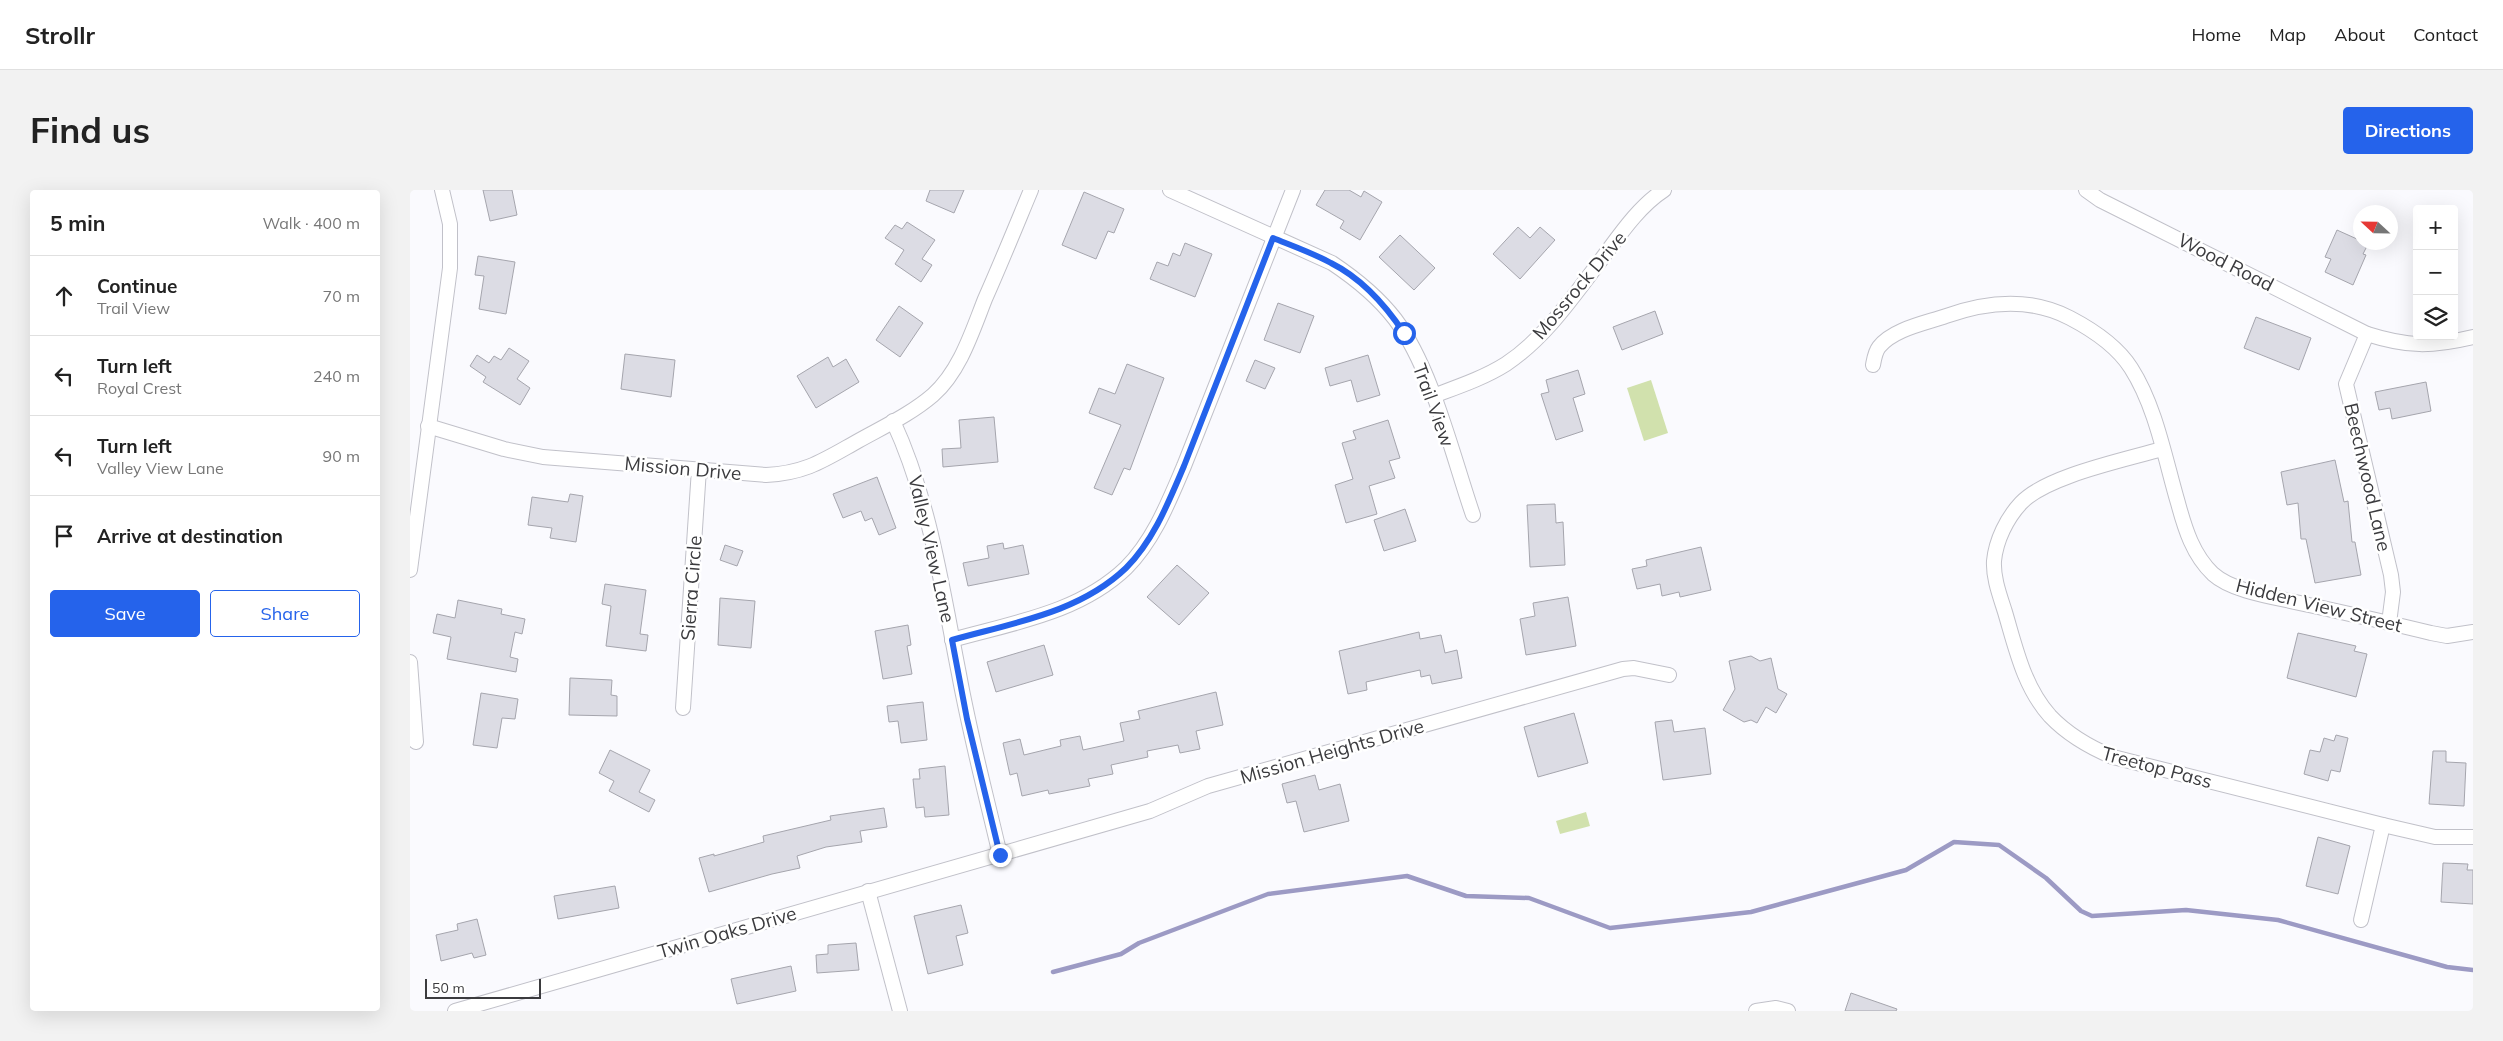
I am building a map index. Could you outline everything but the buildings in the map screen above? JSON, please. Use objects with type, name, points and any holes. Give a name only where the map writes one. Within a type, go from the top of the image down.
[{"type":"street","points":[[410,570],[452,244],[450,224],[442,190]]},
{"type":"street","name":"Mission Drive","points":[[428,426],[524,454],[766,475],[790,473],[830,458],[893,421],[934,394],[955,368],[1031,190]]},
{"type":"street","name":"Trail View","points":[[1170,190],[1332,263],[1354,279],[1381,303],[1404,333],[1416,353],[1433,396],[1473,515]]},
{"type":"street","points":[[952,640],[1038,616],[1074,603],[1126,567],[1141,548],[1170,499],[1293,190]]},
{"type":"street","name":"Mossrock Drive","points":[[1433,396],[1483,376],[1505,365],[1524,351],[1559,314],[1638,214],[1664,190]]},
{"type":"street","name":"Wood Road","points":[[2086,190],[2100,200],[2366,334]]},
{"type":"street","name":"Hidden View Street","points":[[1872,365],[1878,348],[1891,336],[1949,315],[1977,306],[2006,302],[2040,305],[2089,327],[2111,345],[2131,368],[2150,409],[2187,533],[2199,558],[2213,574],[2235,586],[2260,594],[2447,636],[2473,632]]},
{"type":"street","points":[[2366,334],[2408,345],[2443,343],[2473,337]]},
{"type":"street","name":"Beechwood Lane","points":[[2366,334],[2346,384],[2392,574],[2394,592],[2389,623]]},
{"type":"street","name":"Valley View Lane","points":[[893,421],[909,455],[928,515],[967,719],[1000,855]]},
{"type":"street","name":"Treetop Pass","points":[[2162,449],[2054,482],[2036,491],[2022,502],[2008,520],[1998,540],[1994,561],[1996,580],[2022,671],[2034,695],[2049,715],[2068,732],[2091,748],[2113,757],[2436,837],[2473,837]]},
{"type":"street","name":"Sierra Circle","points":[[683,708],[699,469]]},
{"type":"street","points":[[410,662],[416,742]]},
{"type":"street","name":"Mission Heights Drive","points":[[1000,855],[1150,811],[1208,786],[1623,669],[1634,668],[1669,675]]},
{"type":"street","points":[[2361,920],[2383,825]]},
{"type":"street","name":"Twin Oaks Drive","points":[[455,1011],[868,891],[1000,855]]},
{"type":"street","points":[[868,891],[900,1011]]},
{"type":"street","points":[[1756,1011],[1776,1008],[1787,1010]]},
{"type":"green space","points":[[1651,380],[1668,433],[1644,441],[1627,388]]},
{"type":"green space","points":[[1586,812],[1590,826],[1560,834],[1556,821]]},
{"type":"waterway","points":[[1053,972],[1121,954],[1139,943],[1268,894],[1407,876],[1466,896],[1529,898],[1610,928],[1751,912],[1906,870],[1954,842],[1999,845],[2046,878],[2081,911],[2092,916],[2186,910],[2278,920],[2447,967],[2473,970]]},
{"type":"route","points":[[1000,855],[967,719],[952,640],[1058,610],[1092,593],[1126,567],[1155,528],[1170,499],[1273,238],[1332,263],[1349,275],[1365,287],[1381,303],[1404,333]]}]
